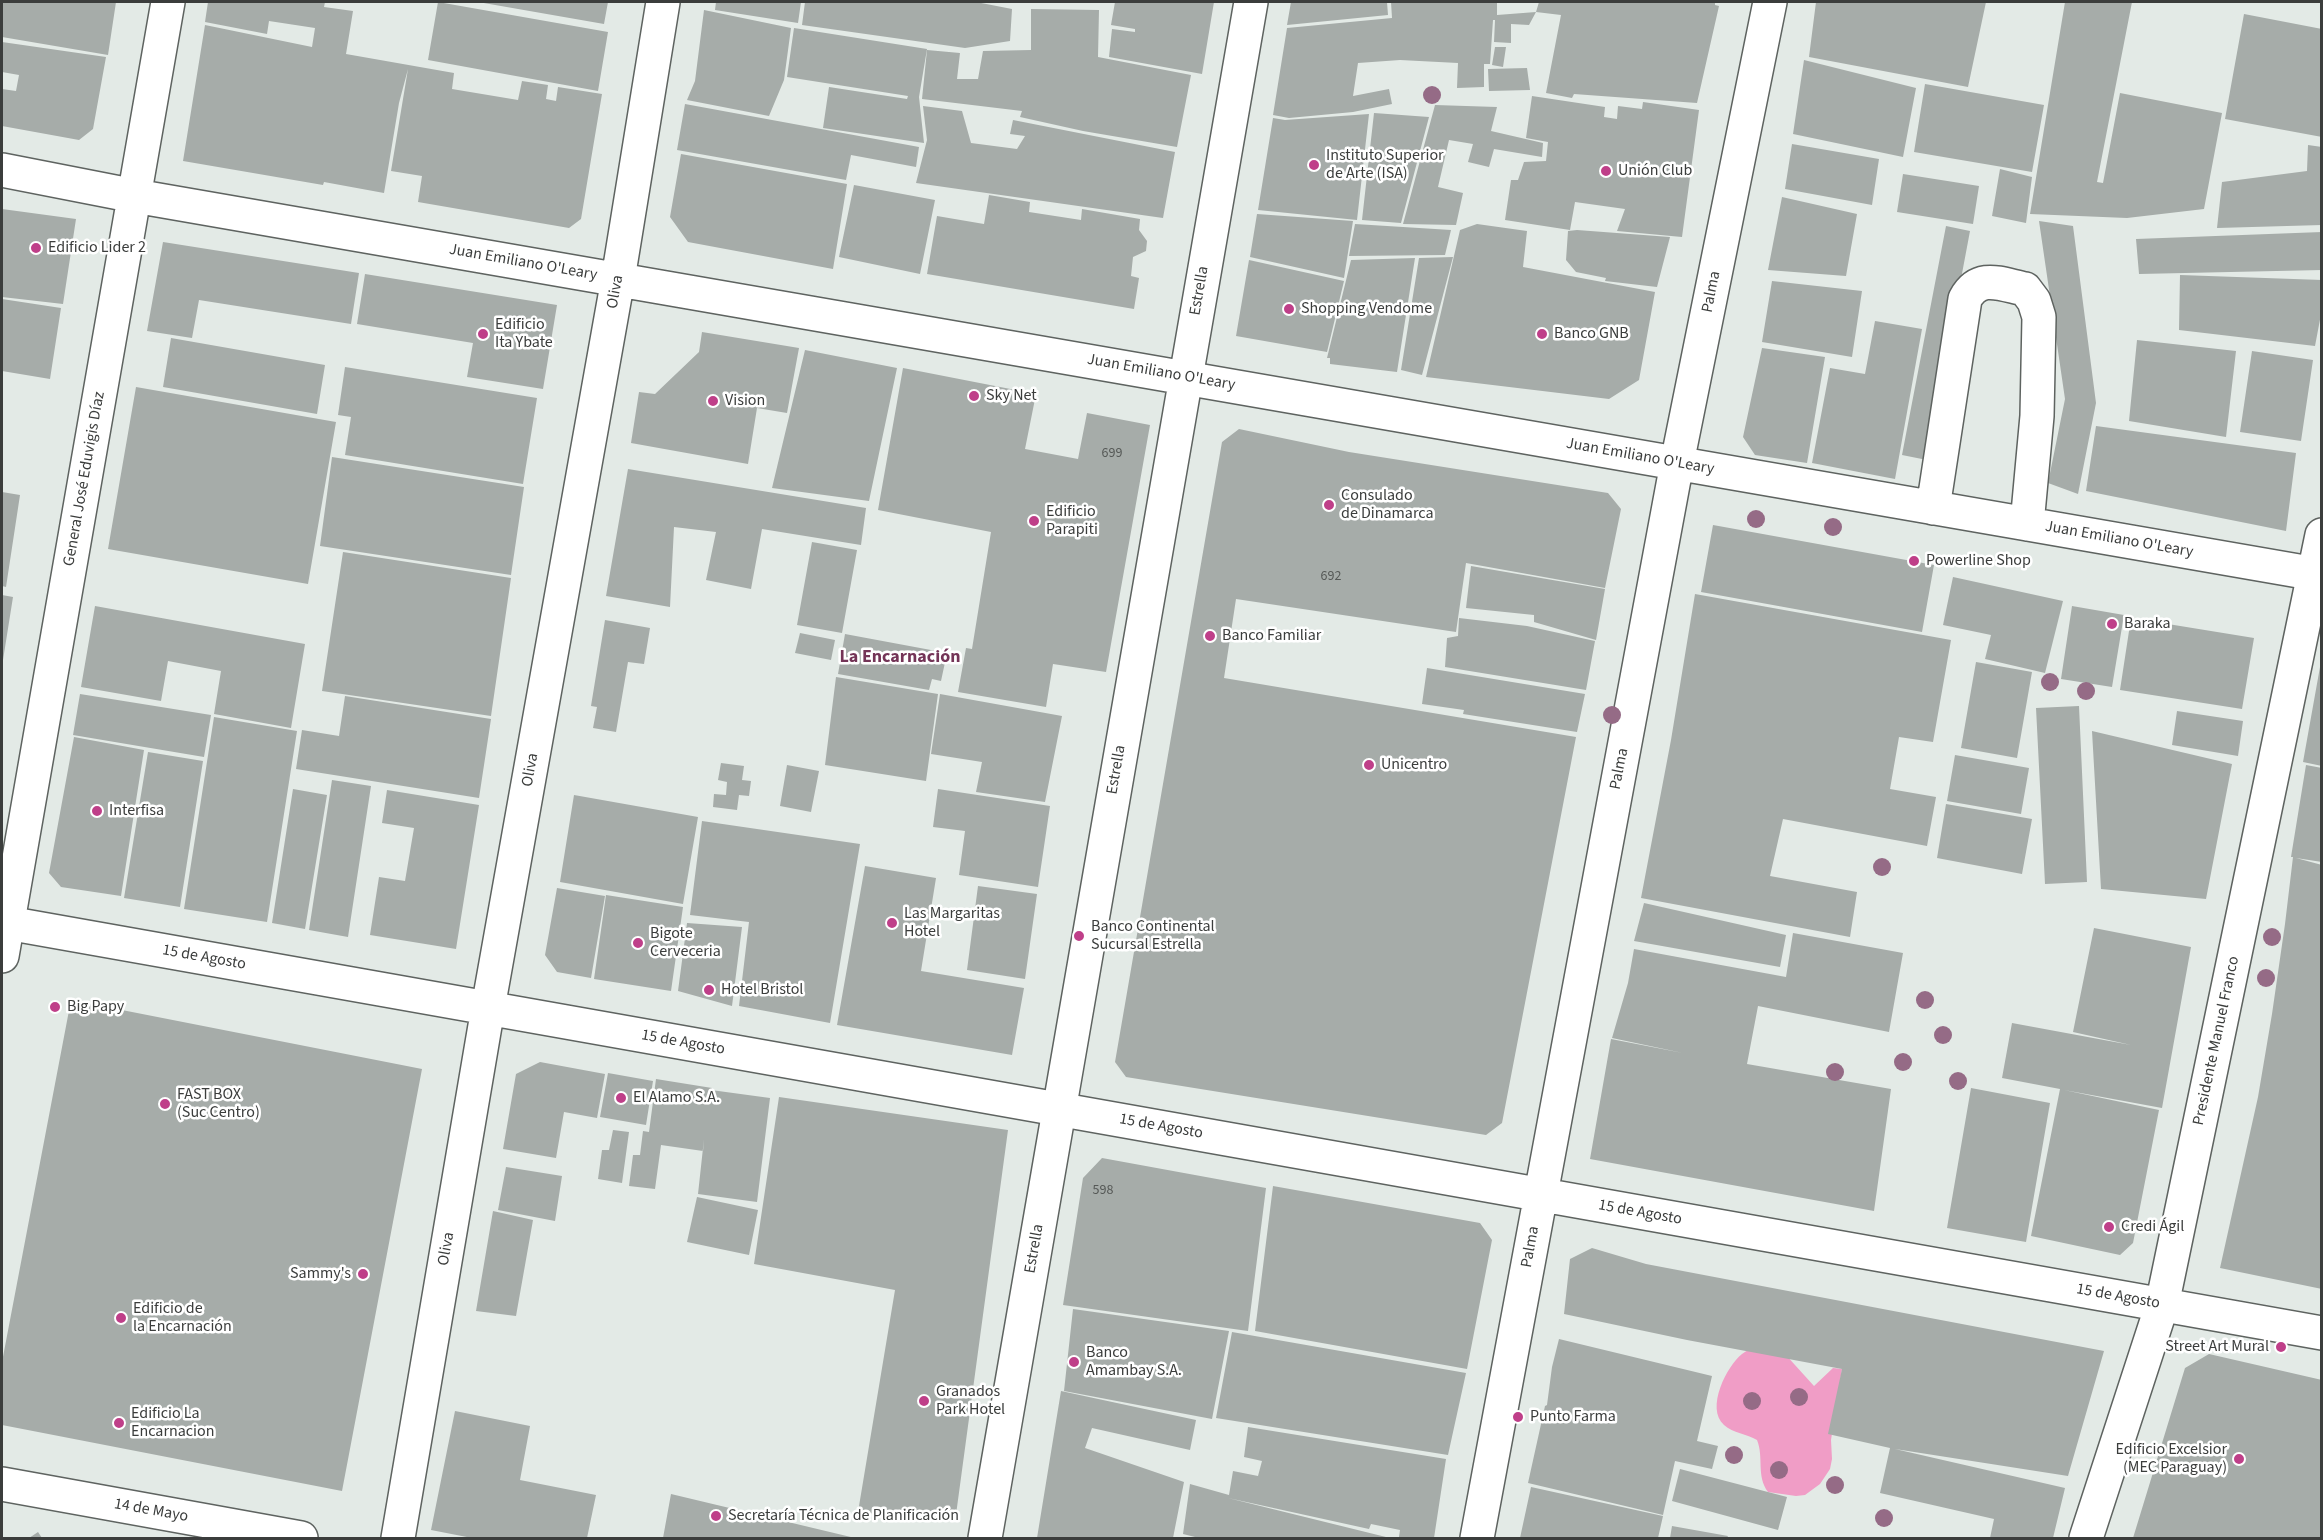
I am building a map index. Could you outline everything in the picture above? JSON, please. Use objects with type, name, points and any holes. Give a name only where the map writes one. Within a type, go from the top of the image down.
[{"type":"street","name":"General José Eduvigis Díaz","points":[[2,956],[4,922],[168,2]]},
{"type":"street","name":"Oliva","points":[[398,1539],[488,1008],[618,279],[663,2]]},
{"type":"street","name":"Estrella","points":[[985,1539],[1251,2]]},
{"type":"street","name":"Palma","points":[[1477,1539],[1677,463],[1770,2]]},
{"type":"street","name":"Juan Emiliano O'Leary","points":[[2,170],[135,196],[2318,574]]},
{"type":"street","points":[[1933,508],[1965,299],[1971,288],[1984,281],[2025,289],[2034,301],[2039,317],[2037,416],[2027,524]]},
{"type":"street","name":"Presidente Manuel Franco","points":[[2086,1539],[2162,1305],[2318,574],[2322,536]]},
{"type":"street","name":"15 de Agosto","points":[[4,922],[2322,1332]]},
{"type":"street","name":"14 de Mayo","points":[[2,1484],[301,1539]]},
{"type":"shaded area","points":[[1759,1346],[1785,1354],[1814,1386],[1833,1368],[1842,1369],[1831,1440],[1830,1469],[1820,1484],[1805,1495],[1768,1492],[1762,1480],[1757,1440],[1728,1428],[1719,1418],[1717,1398],[1730,1368],[1742,1354]]},
{"type":"building","points":[[2,2],[116,2],[108,55],[2,37]]},
{"type":"building","points":[[208,2],[325,2],[324,7],[353,11],[346,54],[454,73],[452,89],[518,100],[522,81],[548,85],[546,99],[556,101],[558,87],[602,94],[581,219],[569,228],[418,202],[422,176],[391,171],[408,69],[399,103],[384,193],[183,161],[205,25],[312,47],[315,28],[269,21],[267,34],[205,22]]},
{"type":"building","points":[[438,2],[608,32],[598,91],[428,60]]},
{"type":"building","points":[[478,2],[608,2],[604,24]]},
{"type":"building","points":[[716,2],[801,2],[798,23],[715,10]]},
{"type":"building","points":[[805,2],[976,2],[1012,9],[1010,41],[965,48],[802,25]]},
{"type":"building","points":[[1115,2],[1214,2],[1202,74],[1109,57],[1112,29],[1135,32],[1135,29],[1111,25]]},
{"type":"building","points":[[1291,2],[1387,2],[1388,15],[1287,25]]},
{"type":"building","points":[[1391,2],[1497,2],[1497,15],[1536,12],[1529,25],[1511,24],[1511,43],[1494,42],[1495,20],[1493,20],[1490,64],[1484,64],[1484,87],[1457,88],[1458,63],[1400,60],[1358,63],[1353,96],[1389,89],[1392,104],[1353,112],[1289,118],[1273,115],[1287,28],[1392,18]]},
{"type":"building","points":[[1539,2],[1715,2],[1715,5],[1719,6],[1697,103],[1574,94],[1572,98],[1546,93],[1561,15],[1536,12]]},
{"type":"building","points":[[1816,2],[1986,2],[1968,87],[1809,57]]},
{"type":"building","points":[[2065,2],[2132,2],[2097,182],[2103,183],[2120,93],[2222,113],[2204,209],[2127,218],[2030,214]]},
{"type":"building","points":[[1031,9],[1099,10],[1098,57],[1191,75],[1177,147],[1083,131],[1020,117],[1022,111],[922,99],[927,50],[960,53],[957,79],[978,79],[983,51],[1031,50]]},
{"type":"building","points":[[704,10],[791,28],[784,80],[769,116],[687,100],[695,81]]},
{"type":"building","points":[[2244,14],[2322,29],[2322,137],[2225,119]]},
{"type":"building","points":[[794,28],[927,49],[919,97],[924,143],[823,128],[829,87],[907,99],[908,96],[787,77]]},
{"type":"building","points":[[2,42],[106,57],[93,129],[79,140],[2,126],[2,89],[16,91],[19,75],[2,72]]},
{"type":"building","points":[[1495,47],[1506,47],[1503,67],[1492,65]]},
{"type":"building","points":[[1804,60],[1916,88],[1903,157],[1793,134]]},
{"type":"building","points":[[1527,68],[1530,90],[1489,91],[1488,69]]},
{"type":"building","points":[[1925,84],[2044,105],[2032,172],[1914,152]]},
{"type":"building","name":"Unión Club","points":[[1532,96],[1605,107],[1604,117],[1617,119],[1618,106],[1642,109],[1643,102],[1699,110],[1682,237],[1617,231],[1625,209],[1575,202],[1570,230],[1505,220],[1511,180],[1518,180],[1524,162],[1546,161],[1548,142],[1526,138]]},
{"type":"building","points":[[685,104],[919,147],[916,167],[851,155],[846,180],[677,150]]},
{"type":"building","points":[[1435,105],[1497,107],[1491,131],[1543,143],[1542,157],[1494,149],[1489,167],[1468,162],[1473,144],[1449,140],[1438,187],[1463,193],[1456,225],[1403,224]]},
{"type":"building","points":[[923,106],[962,111],[971,143],[1017,149],[1025,136],[1010,134],[1013,120],[1175,152],[1163,218],[916,183],[927,140]]},
{"type":"building","points":[[1374,113],[1429,117],[1401,223],[1362,220]]},
{"type":"building","name":"Instituto Superior de Arte (ISA)","points":[[1369,114],[1357,220],[1258,210],[1273,118],[1285,120]]},
{"type":"building","points":[[1792,144],[1879,159],[1872,205],[1785,189]]},
{"type":"building","points":[[2308,145],[2322,147],[2322,225],[2217,228],[2222,182],[2307,171]]},
{"type":"building","points":[[681,154],[847,184],[833,269],[688,242],[670,217]]},
{"type":"building","points":[[2000,169],[2032,177],[2026,223],[1992,216]]},
{"type":"building","points":[[1903,174],[1979,186],[1973,224],[1897,212]]},
{"type":"building","points":[[854,185],[935,200],[920,274],[839,257]]},
{"type":"building","points":[[989,195],[1030,202],[1029,212],[1081,220],[1082,209],[1140,219],[1139,230],[1147,241],[1146,251],[1133,257],[1131,276],[1139,278],[1134,309],[927,274],[937,216],[984,224]]},
{"type":"building","points":[[1782,197],[1857,214],[1846,276],[1768,270]]},
{"type":"building","name":"Edificio Lider 2","points":[[2,209],[76,219],[63,304],[2,297]]},
{"type":"building","points":[[1257,214],[1353,221],[1344,278],[1250,257]]},
{"type":"building","points":[[2039,221],[2073,226],[2096,403],[2078,494],[2048,483],[2065,399]]},
{"type":"building","points":[[1355,224],[1451,230],[1445,255],[1349,256]]},
{"type":"building","name":"Banco GNB","points":[[1477,224],[1527,231],[1523,267],[1655,292],[1639,380],[1609,399],[1426,377],[1460,230]]},
{"type":"building","points":[[1946,226],[1970,231],[1927,460],[1902,455]]},
{"type":"building","points":[[1568,231],[1670,237],[1657,287],[1605,281],[1606,278],[1576,272],[1566,260]]},
{"type":"building","points":[[2322,232],[2322,270],[2139,274],[2136,239]]},
{"type":"building","points":[[163,242],[359,273],[351,324],[199,300],[192,338],[147,331]]},
{"type":"building","points":[[1453,257],[1422,375],[1401,370],[1419,258]]},
{"type":"building","points":[[1415,258],[1397,372],[1330,364],[1330,358],[1327,358],[1351,260]]},
{"type":"building","name":"Shopping Vendome","points":[[1249,260],[1344,281],[1327,352],[1236,336]]},
{"type":"building","name":"Edificio Ita Ybate","points":[[365,274],[557,305],[543,389],[467,377],[473,343],[357,324]]},
{"type":"building","points":[[2180,275],[2322,280],[2322,309],[2315,346],[2179,330]]},
{"type":"building","points":[[1772,281],[1862,291],[1852,357],[1762,342]]},
{"type":"building","points":[[2,299],[61,308],[50,379],[2,371]]},
{"type":"building","points":[[1875,321],[1922,329],[1895,479],[1812,463],[1830,368],[1865,374]]},
{"type":"building","name":"Vision","points":[[702,332],[799,348],[787,413],[757,408],[748,464],[631,443],[639,392],[655,394],[699,352]]},
{"type":"building","points":[[171,338],[325,365],[317,414],[163,387]]},
{"type":"building","points":[[2137,340],[2236,351],[2226,437],[2129,421]]},
{"type":"building","points":[[1762,348],[1825,357],[1807,463],[1755,455],[1743,437]]},
{"type":"building","points":[[805,350],[897,368],[869,501],[772,488]]},
{"type":"building","points":[[2252,351],[2313,360],[2301,441],[2240,432]]},
{"type":"building","points":[[345,367],[537,398],[523,484],[345,455],[351,417],[338,415]]},
{"type":"building","name":"Edificio Parapiti","points":[[903,368],[1036,394],[1025,449],[1078,459],[1087,413],[1150,425],[1106,672],[1053,664],[1046,707],[958,692],[966,648],[972,649],[991,532],[878,510]]},
{"type":"building","points":[[136,387],[336,422],[308,584],[108,549]]},
{"type":"building","points":[[2096,426],[2296,453],[2286,531],[2086,491]]},
{"type":"building","points":[[1239,429],[1349,452],[1608,493],[1621,509],[1605,588],[1466,563],[1456,632],[1236,599],[1224,678],[1576,737],[1502,1123],[1486,1135],[1126,1077],[1115,1062],[1222,442]]},
{"type":"building","points":[[332,457],[524,487],[511,575],[320,546]]},
{"type":"building","points":[[628,469],[866,508],[861,545],[762,529],[751,589],[706,580],[716,532],[674,527],[670,607],[606,596]]},
{"type":"building","points":[[2,492],[20,495],[6,587],[2,586]]},
{"type":"building","points":[[1713,525],[1934,565],[1922,632],[1701,592]]},
{"type":"building","points":[[812,542],[857,550],[842,633],[797,625]]},
{"type":"building","points":[[343,552],[511,578],[491,716],[322,691]]},
{"type":"building","points":[[1471,566],[1605,589],[1596,640],[1534,622],[1534,615],[1466,608]]},
{"type":"building","points":[[1953,577],[2063,601],[2045,673],[1985,659],[1991,635],[1943,625]]},
{"type":"building","points":[[1695,594],[1951,640],[1933,742],[1899,737],[1890,789],[1936,797],[1927,846],[1783,819],[1770,876],[1857,892],[1850,937],[1641,898],[1671,740]]},
{"type":"building","points":[[2,595],[13,597],[3,660],[2,660]]},
{"type":"building","points":[[95,606],[305,644],[291,728],[214,714],[221,671],[168,661],[161,701],[81,687]]},
{"type":"building","points":[[2072,606],[2124,615],[2112,687],[2061,679]]},
{"type":"building","points":[[1459,618],[1527,626],[1595,641],[1586,690],[1445,667],[1447,638],[1458,636]]},
{"type":"building","points":[[2131,618],[2254,638],[2242,709],[2120,690]]},
{"type":"building","points":[[605,620],[650,628],[644,664],[628,662],[616,732],[593,728],[597,707],[591,706]]},
{"type":"building","points":[[800,633],[835,640],[831,660],[795,653]]},
{"type":"building","points":[[845,634],[947,653],[941,681],[932,679],[929,690],[838,674]]},
{"type":"building","points":[[1976,662],[2032,672],[2017,758],[1961,748]]},
{"type":"building","points":[[2320,667],[2322,667],[2322,766],[2303,762]]},
{"type":"building","points":[[1427,668],[1585,694],[1577,732],[1463,714],[1464,710],[1422,704]]},
{"type":"building","points":[[836,677],[938,694],[926,781],[825,765]]},
{"type":"building","points":[[80,694],[211,715],[204,757],[73,735]]},
{"type":"building","points":[[940,694],[1062,716],[1045,802],[976,792],[982,762],[931,754]]},
{"type":"building","points":[[345,696],[491,719],[479,798],[296,769],[302,730],[339,736]]},
{"type":"building","points":[[2079,706],[2087,882],[2045,884],[2036,708]]},
{"type":"building","points":[[2177,711],[2243,721],[2238,756],[2172,745]]},
{"type":"building","points":[[214,717],[297,731],[267,922],[184,909]]},
{"type":"building","points":[[2092,731],[2232,764],[2206,899],[2101,889]]},
{"type":"building","name":"Interfisa","points":[[74,737],[144,750],[121,896],[61,887],[49,873]]},
{"type":"building","points":[[148,752],[203,761],[180,907],[124,898]]},
{"type":"building","points":[[1955,755],[2029,768],[2021,814],[1947,801]]},
{"type":"building","points":[[721,763],[744,766],[742,780],[751,781],[749,796],[739,795],[737,810],[713,807],[714,794],[726,795],[727,782],[718,780]]},
{"type":"building","points":[[787,765],[819,771],[811,812],[780,806]]},
{"type":"building","points":[[2306,765],[2322,768],[2322,862],[2296,858],[2322,865],[2322,1289],[2220,1268],[2258,1097],[2272,1014],[2285,924],[2293,857],[2291,857]]},
{"type":"building","points":[[332,780],[371,786],[348,937],[309,930]]},
{"type":"building","points":[[293,789],[327,795],[305,929],[272,923]]},
{"type":"building","points":[[938,789],[1050,806],[1038,887],[959,875],[965,831],[933,827]]},
{"type":"building","points":[[387,790],[479,805],[456,949],[370,935],[379,877],[405,881],[414,828],[382,823]]},
{"type":"building","points":[[574,795],[698,817],[683,904],[560,882]]},
{"type":"building","points":[[1946,804],[2032,819],[2022,874],[1937,858]]},
{"type":"building","points":[[702,821],[860,844],[830,1023],[739,1006],[749,922],[690,915]]},
{"type":"building","name":"Las Margaritas Hotel","points":[[865,866],[936,878],[921,971],[1024,988],[1012,1055],[837,1025]]},
{"type":"building","points":[[978,886],[1037,894],[1025,979],[967,970]]},
{"type":"building","points":[[557,888],[605,896],[591,978],[557,972],[545,955]]},
{"type":"building","name":"Bigote Cerveceria","points":[[606,895],[683,907],[671,991],[594,979]]},
{"type":"building","points":[[1644,903],[1786,935],[1780,967],[1634,941]]},
{"type":"building","points":[[687,923],[742,927],[732,1006],[678,991]]},
{"type":"building","points":[[2094,928],[2191,947],[2162,1108],[2064,1090],[2159,1110],[2133,1243],[2120,1255],[2031,1236],[2060,1089],[2002,1078],[2012,1023],[2131,1045],[2073,1032]]},
{"type":"building","points":[[1793,933],[1903,953],[1889,1032],[1758,1006],[1747,1064],[1891,1089],[1874,1211],[1590,1159],[1611,1039],[1683,1053],[1612,1038],[1628,983],[1634,949],[1786,977]]},
{"type":"building","points":[[71,1000],[422,1069],[342,1491],[2,1425],[2,1362]]},
{"type":"building","points":[[540,1062],[605,1074],[597,1118],[564,1112],[556,1158],[503,1149],[516,1074]]},
{"type":"building","points":[[608,1073],[653,1081],[646,1125],[600,1117]]},
{"type":"building","points":[[656,1079],[712,1088],[711,1090],[770,1098],[757,1202],[698,1194],[703,1151],[661,1145],[655,1189],[629,1186],[633,1155],[640,1155],[643,1131],[649,1132]]},
{"type":"building","points":[[1971,1088],[2050,1103],[2026,1242],[1947,1228]]},
{"type":"building","name":"Granados Park Hotel","points":[[779,1097],[1008,1130],[955,1522],[858,1512],[895,1290],[754,1264]]},
{"type":"building","points":[[613,1130],[629,1132],[622,1183],[598,1179],[602,1150],[609,1150]]},
{"type":"building","points":[[1102,1158],[1266,1188],[1248,1331],[1063,1305],[1083,1178]]},
{"type":"building","points":[[506,1167],[562,1176],[555,1221],[498,1210]]},
{"type":"building","points":[[1273,1186],[1480,1223],[1492,1240],[1467,1369],[1255,1331]]},
{"type":"building","points":[[697,1197],[758,1210],[749,1255],[687,1242]]},
{"type":"building","points":[[493,1211],[533,1220],[516,1316],[476,1311]]},
{"type":"building","points":[[1592,1248],[1646,1264],[2104,1351],[2068,1476],[1895,1449],[2065,1488],[2053,1538],[1990,1538],[1994,1519],[1880,1493],[1890,1448],[1828,1434],[1842,1369],[1564,1314],[1570,1259]]},
{"type":"building","points":[[1073,1309],[1229,1331],[1212,1419],[1064,1391]]},
{"type":"building","points":[[1232,1332],[1466,1373],[1448,1455],[1216,1418]]},
{"type":"building","points":[[1559,1339],[1712,1376],[1697,1441],[1718,1446],[1712,1469],[1675,1461],[1663,1515],[1528,1483],[1547,1405],[1552,1367]]},
{"type":"building","name":"Edificio Excelsior (MEC Paraguay)","points":[[2209,1354],[2322,1380],[2322,1538],[2133,1538],[2185,1368]]},
{"type":"building","points":[[1061,1391],[1196,1420],[1190,1450],[1092,1428],[1085,1448],[1184,1482],[1173,1538],[1037,1538]]},
{"type":"building","points":[[455,1411],[530,1426],[520,1480],[596,1495],[587,1538],[472,1538],[431,1530]]},
{"type":"building","points":[[1248,1427],[1446,1459],[1434,1538],[1404,1538],[1399,1537],[1400,1530],[1371,1524],[1369,1529],[1228,1498],[1390,1538],[1199,1538],[1183,1534],[1190,1484],[1229,1495],[1233,1471],[1258,1476],[1262,1461],[1244,1457]]},
{"type":"building","points":[[1680,1469],[1787,1497],[1778,1530],[1672,1501]]},
{"type":"building","points":[[1531,1487],[1663,1516],[1658,1538],[1520,1538]]},
{"type":"building","name":"Secretaría Técnica de Planificación","points":[[671,1494],[855,1538],[663,1538]]},
{"type":"building","points":[[1672,1526],[1728,1536],[1727,1538],[1670,1538]]},
{"type":"building","points":[[38,1532],[42,1538],[29,1538]]},
{"type":"place","name":"Instituto Superior de Arte (ISA)","points":[[1314,165]]},
{"type":"place","name":"Unión Club","points":[[1606,171]]},
{"type":"place","name":"Edificio Lider 2","points":[[36,248]]},
{"type":"place","name":"Shopping Vendome","points":[[1289,309]]},
{"type":"place","name":"Edificio Ita Ybate","points":[[483,334]]},
{"type":"place","name":"Banco GNB","points":[[1542,334]]},
{"type":"place","name":"Sky Net","points":[[974,396]]},
{"type":"place","name":"Vision","points":[[713,401]]},
{"type":"place","name":"Consulado de Dinamarca","points":[[1329,505]]},
{"type":"place","name":"Edificio Parapiti","points":[[1034,521]]},
{"type":"place","name":"Powerline Shop","points":[[1914,561]]},
{"type":"place","name":"Baraka","points":[[2112,624]]},
{"type":"place","name":"Banco Familiar","points":[[1210,636]]},
{"type":"place","name":"Unicentro","points":[[1369,765]]},
{"type":"place","name":"Interfisa","points":[[97,811]]},
{"type":"place","name":"Las Margaritas Hotel","points":[[892,923]]},
{"type":"place","name":"Banco Continental Sucursal Estrella","points":[[1079,936]]},
{"type":"place","name":"Bigote Cerveceria","points":[[638,943]]},
{"type":"place","name":"Hotel Bristol","points":[[709,990]]},
{"type":"place","name":"Big Papy","points":[[55,1007]]},
{"type":"place","name":"El Alamo S.A.","points":[[621,1098]]},
{"type":"place","name":"FAST BOX (Suc Centro)","points":[[165,1104]]},
{"type":"place","name":"Credi Ágil","points":[[2109,1227]]},
{"type":"place","name":"Sammy's","points":[[363,1274]]},
{"type":"place","name":"Edificio de la Encarnación","points":[[121,1318]]},
{"type":"place","name":"Street Art Mural","points":[[2281,1347]]},
{"type":"place","name":"Banco Amambay S.A.","points":[[1074,1362]]},
{"type":"place","name":"Granados Park Hotel","points":[[924,1401]]},
{"type":"place","name":"Punto Farma","points":[[1518,1417]]},
{"type":"place","name":"Edificio La Encarnacion","points":[[119,1423]]},
{"type":"place","name":"Edificio Excelsior (MEC Paraguay)","points":[[2239,1459]]},
{"type":"place","name":"Secretaría Técnica de Planificación","points":[[716,1516]]},
{"type":"district","name":"La Encarnación","points":[[900,658]]}]
